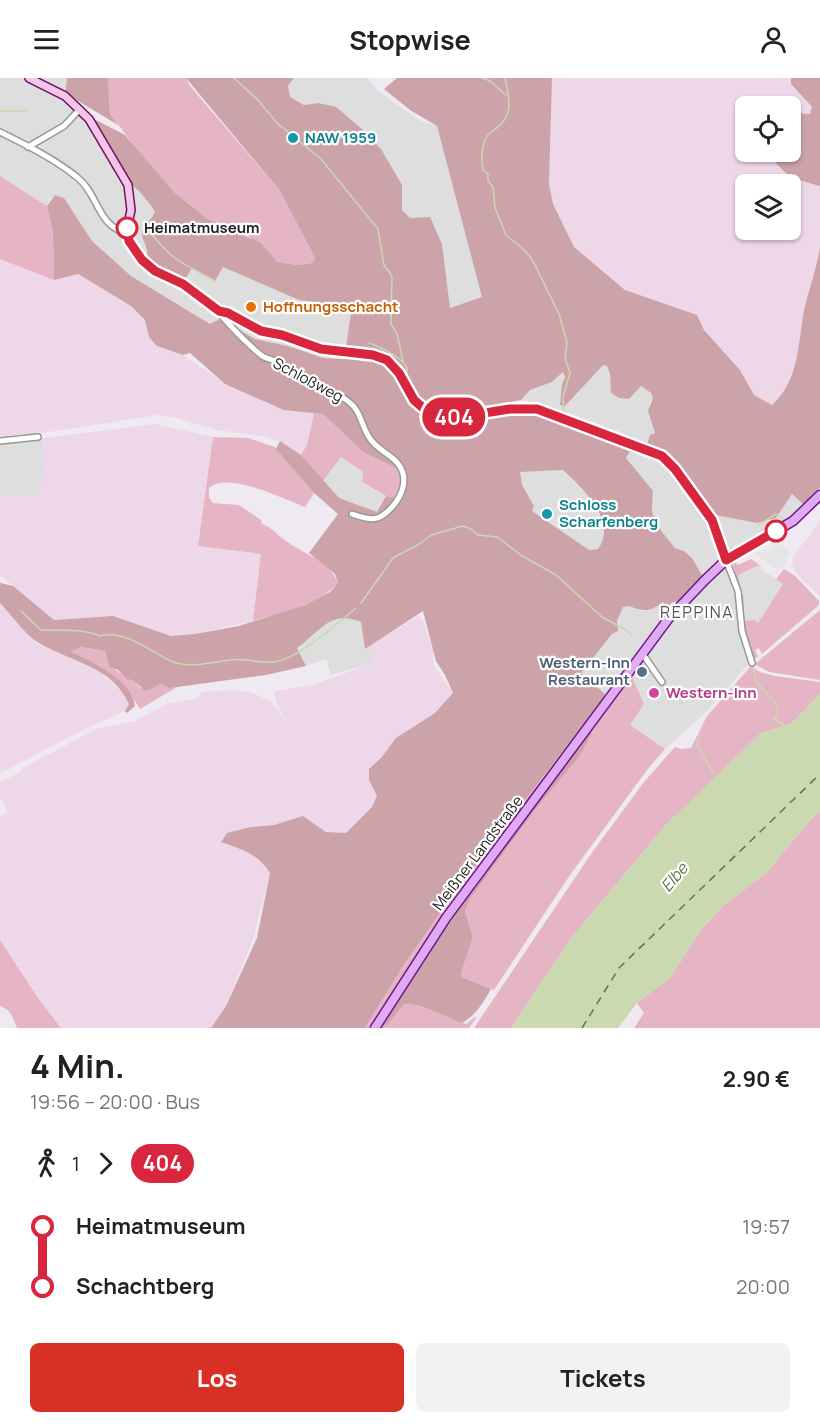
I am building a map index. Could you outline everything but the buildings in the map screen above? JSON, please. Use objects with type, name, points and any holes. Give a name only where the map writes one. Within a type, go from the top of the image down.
[{"type":"main road","name":"Meißner Landstraße","points":[[375,1028],[446,918],[642,652],[684,601],[729,559],[793,521],[820,495]]},
{"type":"street","points":[[29,78],[65,96],[89,119],[128,185],[130,210],[126,233]]},
{"type":"street","points":[[28,147],[64,126],[80,109]]},
{"type":"street","points":[[0,132],[78,178],[101,215],[111,225],[126,233],[142,260],[155,271],[183,284],[219,311],[228,313],[261,331],[282,335],[321,349],[373,355],[387,360],[399,373],[414,400],[422,407],[437,414],[460,417],[510,409],[537,409],[657,454],[675,469],[712,520],[729,559],[738,591],[742,631],[752,663]]},
{"type":"street","name":"Schloßweg","points":[[219,311],[224,320],[263,356],[282,364],[303,379],[347,400],[356,407],[367,435],[399,465],[403,477],[403,491],[392,507],[379,519],[370,520],[352,514]]},
{"type":"street","points":[[0,441],[38,437]]},
{"type":"street","points":[[642,652],[662,682]]},
{"type":"shaded area","points":[[0,78],[67,78],[65,93],[77,101],[86,112],[131,184],[155,211],[153,220],[145,225],[142,233],[148,251],[192,268],[215,281],[223,267],[299,300],[353,307],[346,347],[347,358],[323,358],[288,346],[255,339],[220,319],[211,324],[131,276],[92,241],[64,198],[50,199],[47,206],[0,176]]},
{"type":"shaded area","points":[[67,78],[108,78],[110,114],[118,125],[65,93]]},
{"type":"shaded area","points":[[108,78],[186,78],[190,86],[280,191],[315,258],[312,263],[297,265],[277,262],[247,235],[208,219],[174,192],[110,114]]},
{"type":"shaded area","points":[[186,78],[294,78],[288,86],[290,97],[304,105],[318,103],[336,107],[362,129],[381,149],[402,185],[402,210],[410,218],[430,217],[442,244],[450,308],[482,297],[437,126],[410,110],[384,89],[397,78],[552,78],[549,184],[553,204],[574,247],[625,290],[697,315],[704,330],[740,370],[754,395],[772,405],[789,383],[794,370],[803,316],[820,248],[820,488],[805,506],[792,494],[776,518],[757,523],[715,515],[678,465],[659,450],[647,445],[650,435],[655,433],[648,411],[653,398],[651,393],[641,386],[629,399],[619,398],[611,393],[607,366],[603,365],[565,406],[560,405],[565,377],[563,372],[552,382],[530,390],[521,400],[469,410],[444,411],[430,406],[418,397],[403,369],[395,360],[384,353],[346,347],[352,307],[299,300],[223,267],[215,281],[192,268],[184,281],[162,269],[147,256],[142,235],[144,227],[155,211],[131,184],[94,119],[125,135],[174,192],[208,219],[261,243],[277,262],[297,265],[312,263],[315,258],[280,191]]},
{"type":"shaded area","points":[[294,78],[368,78],[377,90],[393,102],[421,121],[437,126],[483,298],[450,308],[442,244],[430,218],[410,218],[402,210],[402,185],[318,103],[304,105],[290,97],[288,86]]},
{"type":"shaded area","points":[[552,78],[791,78],[791,84],[812,108],[810,115],[801,114],[801,96],[735,96],[735,162],[775,162],[787,174],[735,174],[735,240],[801,240],[801,181],[820,186],[820,248],[816,272],[806,303],[795,370],[788,387],[772,405],[754,395],[740,370],[704,330],[697,315],[625,290],[574,247],[553,204],[549,184]]},
{"type":"shaded area","points":[[791,78],[820,78],[820,186],[801,181],[801,174],[787,174],[775,162],[801,162],[801,114],[810,114],[812,107],[791,84]]},
{"type":"shaded area","points":[[0,176],[47,206],[53,231],[54,280],[0,259]]},
{"type":"shaded area","points":[[55,195],[64,198],[92,241],[131,276],[210,324],[220,319],[255,339],[288,346],[323,358],[380,363],[390,370],[415,408],[429,417],[449,419],[534,411],[631,447],[626,458],[653,491],[652,510],[655,523],[675,548],[684,551],[692,558],[703,577],[668,608],[663,602],[647,610],[623,607],[617,621],[618,631],[612,634],[581,673],[606,695],[463,881],[405,963],[365,1028],[211,1028],[226,1006],[257,938],[270,873],[266,866],[255,857],[221,842],[227,833],[251,827],[274,825],[303,816],[326,832],[346,833],[372,807],[377,796],[369,780],[369,769],[381,758],[396,738],[435,713],[453,693],[436,661],[423,611],[365,649],[361,622],[341,618],[333,620],[297,648],[306,666],[266,675],[169,688],[161,684],[145,691],[118,670],[109,667],[105,651],[81,647],[72,651],[111,673],[127,688],[135,706],[127,713],[125,711],[129,704],[122,691],[112,681],[90,666],[51,650],[34,640],[24,630],[0,603],[0,583],[13,586],[54,620],[113,616],[171,636],[239,626],[305,605],[330,592],[338,583],[335,574],[309,553],[338,514],[314,493],[276,449],[280,441],[301,455],[339,498],[377,512],[386,496],[398,498],[402,481],[400,470],[363,452],[323,414],[284,410],[225,384],[190,353],[183,355],[157,346],[149,337],[145,320],[131,306],[78,274],[54,280],[53,231],[47,206]],"holes":[[[563,470],[588,495],[601,517],[604,528],[603,539],[598,549],[589,550],[532,511],[534,506],[522,485],[520,472]]]},
{"type":"shaded area","points":[[0,259],[54,280],[77,274],[131,306],[145,320],[149,337],[158,346],[183,355],[225,384],[314,413],[307,445],[301,455],[280,441],[217,430],[158,415],[49,432],[0,436]]},
{"type":"shaded area","points":[[603,364],[607,366],[610,374],[611,393],[629,399],[641,386],[651,393],[653,398],[649,404],[655,434],[650,435],[647,445],[560,410],[521,400],[530,390],[552,382],[563,372],[565,377],[562,384],[587,380]]},
{"type":"shaded area","points":[[314,413],[323,414],[363,452],[400,470],[402,481],[398,498],[386,496],[362,482],[363,472],[341,457],[323,481],[301,455],[307,445]]},
{"type":"shaded area","points":[[155,424],[213,437],[198,546],[262,554],[253,621],[195,634],[171,636],[113,616],[54,620],[0,575],[0,495],[40,497],[44,472],[43,438]]},
{"type":"shaded area","points":[[213,437],[248,438],[275,447],[314,493],[305,507],[256,488],[229,483],[209,488],[209,498],[213,503],[239,505],[286,541],[323,563],[338,583],[330,591],[310,603],[253,621],[261,554],[198,546]]},
{"type":"shaded area","points":[[43,438],[44,472],[40,497],[0,495],[0,445]]},
{"type":"shaded area","points":[[631,450],[658,457],[673,471],[711,521],[722,559],[703,577],[692,558],[684,551],[675,548],[655,523],[652,510],[654,494],[626,458]]},
{"type":"shaded area","points":[[341,457],[363,472],[362,483],[386,496],[377,512],[339,498],[323,481]]},
{"type":"shaded area","points":[[563,470],[581,486],[592,501],[602,522],[603,542],[598,549],[589,550],[532,511],[534,506],[522,485],[520,472]]},
{"type":"shaded area","points":[[792,494],[805,506],[781,525],[729,551],[715,515],[757,523],[776,518]]},
{"type":"shaded area","points":[[820,521],[820,597],[797,574],[792,564],[794,555]]},
{"type":"shaded area","points":[[779,544],[791,552],[785,564],[778,570],[754,554]]},
{"type":"shaded area","points":[[751,559],[762,567],[757,566],[738,575],[744,600],[743,621],[754,620],[758,623],[783,584],[776,579],[784,569],[795,576],[819,601],[819,605],[762,654],[759,648],[755,650],[758,656],[754,660],[742,621],[741,591],[732,562],[734,560],[738,565]]},
{"type":"shaded area","points":[[757,566],[783,584],[758,623],[743,621],[742,589],[738,574]]},
{"type":"shaded area","points":[[724,567],[729,574],[737,597],[738,620],[747,666],[704,714],[665,749],[629,725],[644,704],[631,674],[675,615]]},
{"type":"shaded area","points":[[663,601],[671,610],[606,695],[580,673],[612,634],[618,631],[617,621],[623,607],[629,606],[642,611]]},
{"type":"shaded area","points":[[0,603],[36,643],[97,670],[126,696],[129,704],[125,711],[0,773]]},
{"type":"shaded area","points":[[820,610],[820,680],[769,672],[756,665],[756,663]]},
{"type":"shaded area","points":[[418,616],[423,621],[433,649],[433,665],[453,693],[435,713],[396,738],[381,758],[369,769],[370,780],[377,796],[372,807],[346,833],[327,832],[303,816],[274,825],[251,827],[221,841],[253,854],[264,862],[270,873],[253,939],[226,1006],[211,1028],[61,1028],[38,998],[0,940],[0,817],[7,811],[0,797],[0,781],[18,774],[23,768],[96,729],[135,721],[167,704],[198,698],[202,692],[231,690],[250,692],[271,701],[289,725],[277,704],[274,694],[276,691],[313,685],[373,663],[371,653],[373,643]]},
{"type":"shaded area","points":[[349,617],[361,622],[365,648],[373,643],[371,653],[373,663],[331,675],[326,659],[306,666],[297,648],[326,622]]},
{"type":"shaded area","points":[[80,647],[105,651],[109,667],[133,679],[140,688],[161,684],[169,688],[177,687],[140,709],[111,675],[94,663],[73,653],[72,651]]},
{"type":"shaded area","points":[[751,666],[760,672],[775,676],[820,682],[820,694],[791,724],[761,733],[666,825],[572,937],[511,1028],[474,1028],[591,854],[644,782],[675,747],[691,748],[707,716]]},
{"type":"shaded area","points":[[631,674],[644,704],[630,725],[665,749],[570,875],[494,990],[462,977],[461,973],[473,937],[465,911],[470,899],[535,810],[579,757],[589,731]]},
{"type":"shaded area","points":[[612,688],[427,940],[372,1028],[365,1028],[405,963],[463,881]]},
{"type":"shaded area","points":[[589,731],[592,733],[579,757],[535,810],[470,899],[465,911],[473,937],[461,973],[462,977],[491,989],[482,1004],[472,1016],[462,1023],[426,1008],[404,1004],[387,1025],[383,1026],[382,1023],[428,950]]},
{"type":"shaded area","points":[[820,812],[820,1028],[634,1028],[644,1013],[637,1003],[670,978],[701,930],[723,906],[767,872],[811,819]]},
{"type":"shaded area","points":[[0,940],[38,998],[61,1028],[17,1028],[9,1012],[0,1006]]},
{"type":"shaded area","points":[[403,1004],[427,1008],[466,1024],[476,1018],[469,1028],[378,1028]]},
{"type":"water","name":"Elbe","points":[[820,694],[820,812],[811,819],[767,872],[723,906],[701,930],[670,978],[637,1003],[618,1028],[511,1028],[572,937],[666,825],[761,733],[791,724]]},
{"type":"waterway","points":[[234,78],[258,100],[277,123],[321,159],[378,229],[384,265],[392,276],[391,324],[397,334],[403,361]]},
{"type":"waterway","points":[[483,78],[506,95]]},
{"type":"waterway","points":[[505,78],[509,108],[503,122],[485,140],[482,156],[483,170],[488,174],[488,181],[493,187],[495,208],[506,235],[532,259],[559,314],[567,342],[565,358],[570,373],[563,397],[564,414]]},
{"type":"waterway","points":[[0,111],[26,111]]},
{"type":"waterway","points":[[151,233],[173,256],[215,281]]},
{"type":"waterway","points":[[369,343],[401,360],[407,368],[406,378],[411,386],[425,402],[434,407],[454,412],[499,407]]},
{"type":"waterway","points":[[510,406],[529,405],[556,411],[582,422]]},
{"type":"waterway","points":[[758,525],[776,514],[785,520]]},
{"type":"waterway","points":[[361,603],[393,558],[431,535],[463,526],[478,535],[497,537],[521,555],[556,575],[602,617],[628,631],[632,636]]},
{"type":"waterway","points":[[21,611],[41,630],[79,631],[100,636],[127,638],[171,661],[193,665],[236,660],[267,662],[282,660],[316,641],[356,608]]},
{"type":"waterway","points":[[753,666],[757,683],[777,704],[778,714],[774,720],[784,726]]},
{"type":"waterway","points":[[664,683],[682,703]]},
{"type":"waterway","points":[[700,731],[697,745],[716,778]]},
{"type":"ferry route","points":[[582,1028],[619,968],[820,774]]},
{"type":"bus line","name":"404","points":[[127,228],[129,241],[142,260],[155,271],[183,284],[219,311],[228,313],[261,331],[282,335],[321,349],[381,357],[394,366],[414,400],[429,411],[450,417],[460,417],[510,409],[537,409],[662,456],[675,469],[716,526],[726,560],[776,531]]},
{"type":"place","name":"NAW 1959","points":[[293,138]]},
{"type":"place","name":"Heimatmuseum","points":[[127,228]]},
{"type":"place","name":"Hoffnungsschacht","points":[[251,307]]},
{"type":"place","name":"Schloss Scharfenberg","points":[[547,514]]},
{"type":"place","name":"Western-Inn Restaurant","points":[[642,672]]},
{"type":"place","name":"Western-Inn","points":[[654,693]]},
{"type":"district","name":"REPPINA","points":[[697,612]]}]
